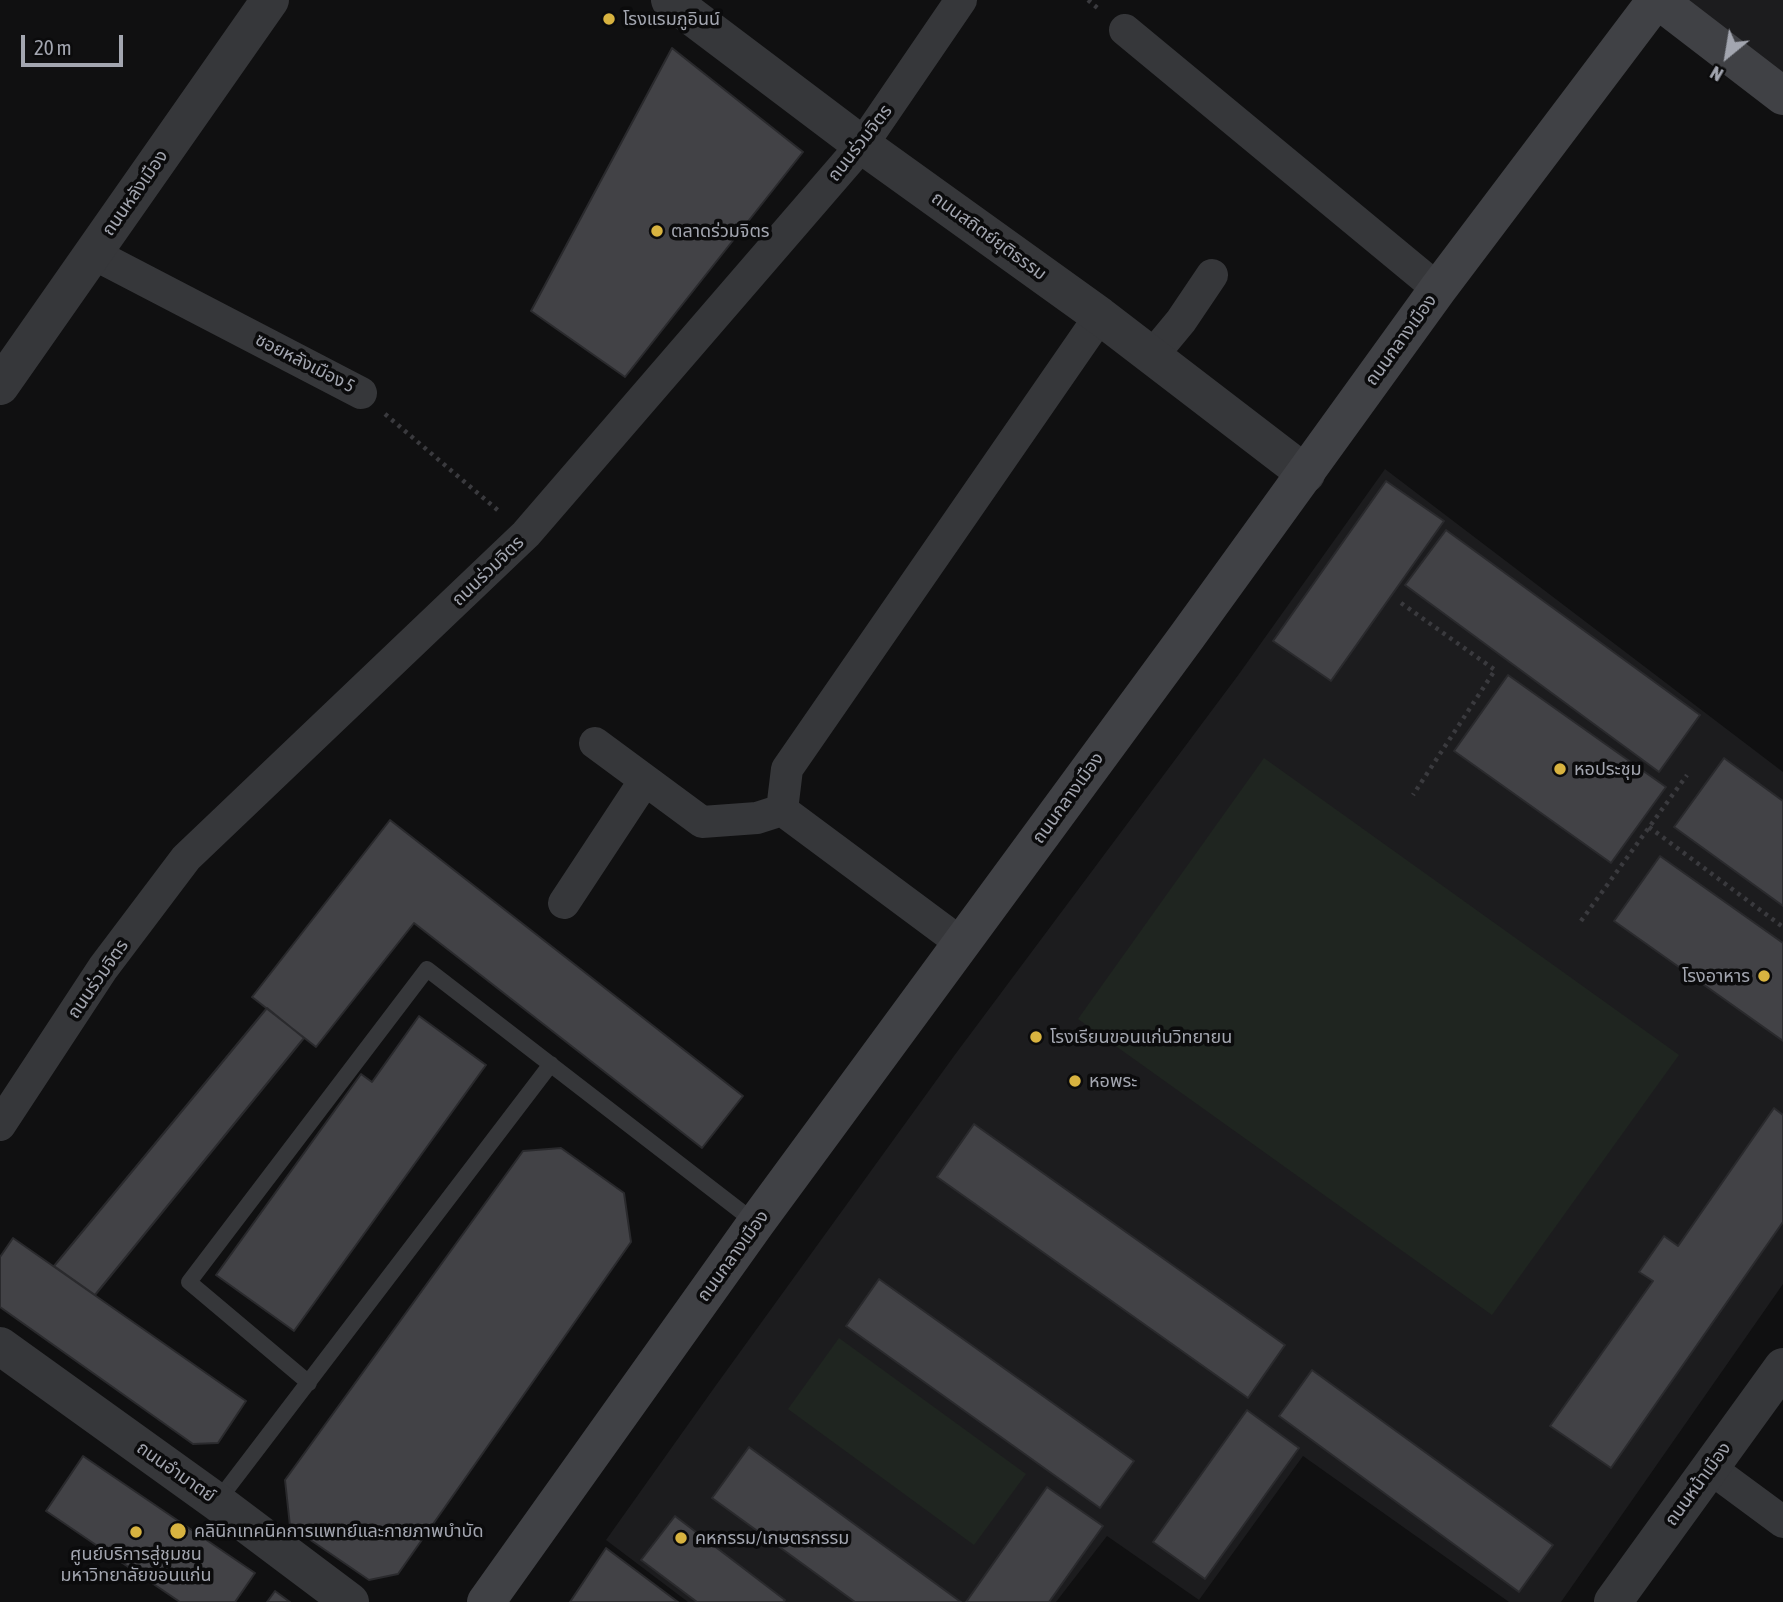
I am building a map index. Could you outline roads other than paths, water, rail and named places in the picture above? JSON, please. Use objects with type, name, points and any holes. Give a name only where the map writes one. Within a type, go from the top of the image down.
[{"type":"main road","points":[[1657,0],[1783,96]]},
{"type":"main road","name":"ถนนกลางเมือง","points":[[486,1602],[756,1223],[1306,474],[1438,289],[1657,0]]},
{"type":"street","name":"ถนนหลังเมือง","points":[[0,386],[270,0]]},
{"type":"street","name":"ถนนสถิตย์ยุติธรรม","points":[[670,0],[862,145],[1100,316],[1306,474]]},
{"type":"street","name":"ถนนร่วมจิตร","points":[[0,1125],[103,968],[186,858],[526,534],[862,145],[961,0]]},
{"type":"street","points":[[1125,30],[1438,289]]},
{"type":"street","name":"ซอยหลังเมือง 5","points":[[92,253],[361,393]]},
{"type":"street","points":[[1153,356],[1212,275]]},
{"type":"street","points":[[782,810],[787,769],[1100,316]]},
{"type":"street","points":[[595,743],[702,822],[757,818],[782,810]]},
{"type":"street","points":[[564,903],[645,780]]},
{"type":"street","points":[[782,810],[961,943]]},
{"type":"street","name":"ถนนอำมาตย์","points":[[0,1346],[217,1502],[350,1602]]},
{"type":"street","name":"ถนนหน้าเมือง","points":[[1613,1602],[1783,1367]]},
{"type":"street","points":[[1710,1468],[1783,1522]]},
{"type":"lane","points":[[309,1383],[188,1282],[427,968],[756,1223]]},
{"type":"lane","points":[[217,1502],[551,1064]]},
{"type":"place","name":"โรงแรมภูอินน์","points":[[609,19]]},
{"type":"place","name":"ตลาดร่วมจิตร","points":[[657,231]]},
{"type":"place","name":"หอประชุม","points":[[1560,769]]},
{"type":"place","name":"โรงอาหาร","points":[[1764,976]]},
{"type":"place","name":"โรงเรียนขอนแก่นวิทยายน","points":[[1036,1037]]},
{"type":"place","name":"หอพระ","points":[[1075,1081]]},
{"type":"place","name":"คลินิกเทคนิคการแพทย์และกายภาพบำบัด","points":[[178,1531]]},
{"type":"place","name":"ศูนย์บริการสู่ชุมชน มหาวิทยาลัยขอนแก่น","points":[[136,1532]]},
{"type":"place","name":"คหกรรม/เกษตรกรรม","points":[[681,1538]]}]
